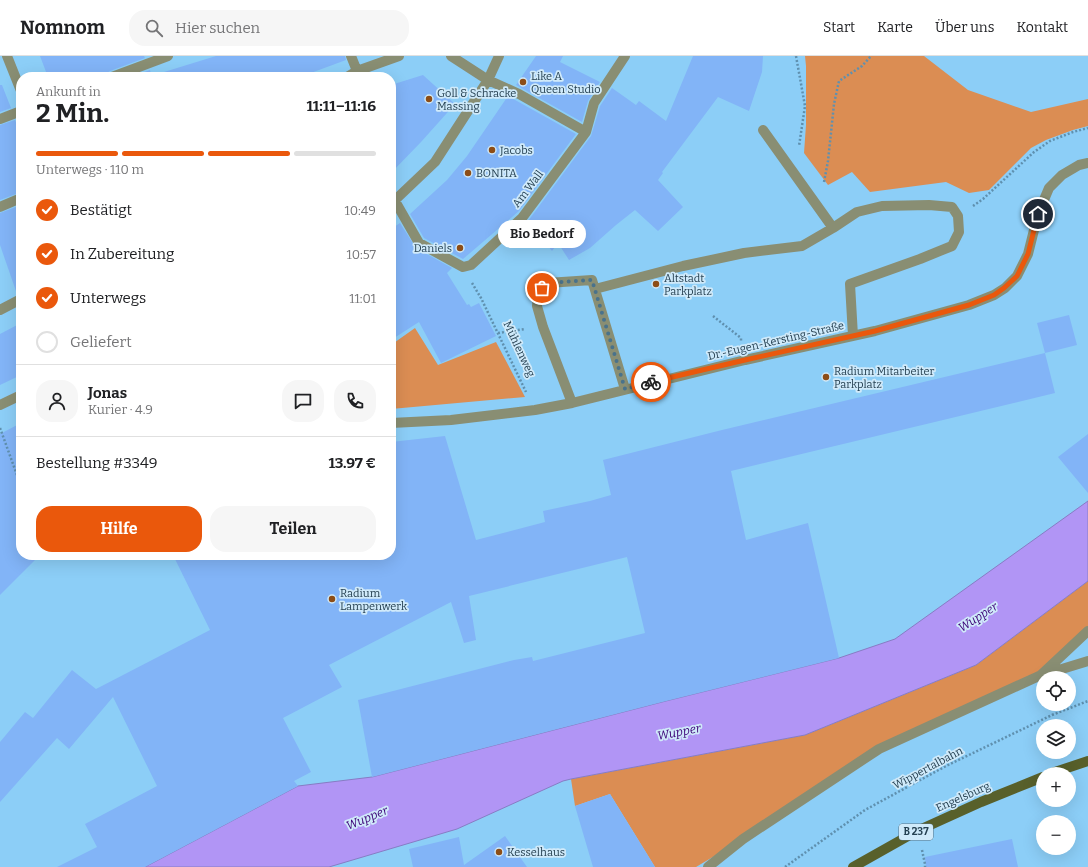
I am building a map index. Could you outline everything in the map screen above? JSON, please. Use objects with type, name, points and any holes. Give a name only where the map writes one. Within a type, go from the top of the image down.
[{"type":"main road","points":[[1068,767],[1088,760]]},
{"type":"main road","name":"Engelsburg","points":[[853,867],[917,831],[1036,780]]},
{"type":"street","points":[[7,56],[16,78]]},
{"type":"street","points":[[123,72],[151,59],[168,56]]},
{"type":"street","points":[[351,56],[357,71],[399,56]]},
{"type":"street","points":[[451,56],[488,80],[519,94],[586,132]]},
{"type":"street","points":[[396,196],[435,162],[488,80],[499,56]]},
{"type":"street","name":"Am Wall","points":[[396,206],[419,243],[463,267],[471,265],[522,218],[586,132],[594,103],[625,56]]},
{"type":"street","points":[[0,119],[16,113]]},
{"type":"street","points":[[763,130],[833,228]]},
{"type":"street","name":"Dr.-Eugen-Kersting-Straße","points":[[396,423],[451,420],[535,410],[572,403],[745,360],[875,331],[969,305],[994,295],[1017,276],[1028,254],[1038,214],[1048,188],[1062,174],[1088,162]]},
{"type":"street","points":[[0,207],[16,200]]},
{"type":"street","points":[[595,289],[683,266],[744,253],[802,246],[857,212],[882,206],[929,204],[952,207],[958,216],[959,232],[952,246],[850,284],[853,336]]},
{"type":"street","points":[[572,403],[543,327],[537,306],[538,296],[542,288],[547,283],[592,280],[625,389]]},
{"type":"street","points":[[0,310],[16,302]]},
{"type":"street","points":[[0,405],[16,397]]},
{"type":"street","points":[[1044,671],[1088,631]]},
{"type":"street","points":[[1055,671],[1088,661]]},
{"type":"street","points":[[708,867],[743,839],[879,749],[1036,677]]},
{"type":"path","points":[[796,56],[805,106],[799,153]]},
{"type":"path","points":[[822,188],[828,162],[834,104],[839,81],[862,66],[871,56]]},
{"type":"path","points":[[978,203],[1034,152],[1050,142],[1073,132],[1088,128]]},
{"type":"path","name":"Mühlenweg","points":[[481,298],[535,410]]},
{"type":"path","points":[[713,316],[741,338]]},
{"type":"path","points":[[498,333],[543,327]]},
{"type":"path","points":[[0,428],[16,472]]},
{"type":"path","name":"Wippertalbahn","points":[[785,867],[859,815],[946,766],[1052,715],[1088,701]]},
{"type":"shaded area","points":[[805,56],[924,56],[968,90],[1031,112],[1088,99],[1088,126],[1046,140],[1031,148],[989,190],[969,193],[946,182],[870,192],[852,172],[828,185],[804,153],[806,125]]},
{"type":"shaded area","points":[[415,328],[438,365],[496,342],[525,397],[396,409],[396,341]]},
{"type":"shaded area","points":[[1088,581],[1088,631],[1044,671],[1036,671],[1036,677],[879,749],[743,839],[696,867],[655,867],[610,794],[575,806],[571,779],[805,735],[976,665]]},
{"type":"water","name":"Wupper","points":[[1088,501],[1088,581],[976,665],[805,735],[563,781],[457,829],[329,867],[145,867],[298,786],[372,777],[839,658],[895,639]]},
{"type":"building","points":[[40,56],[144,56],[145,58],[108,72],[46,72]]},
{"type":"building","points":[[216,56],[345,56],[346,60],[314,72],[164,72]]},
{"type":"building","points":[[536,56],[563,56],[560,62],[600,82],[588,101],[582,122],[516,85]]},
{"type":"building","points":[[693,56],[763,56],[762,72],[749,111],[718,97],[662,172],[663,173],[658,180],[683,207],[658,231],[635,210],[590,248],[569,260],[558,243],[552,251],[528,221],[591,136],[600,106],[612,88],[636,105],[639,101],[666,121]]},
{"type":"building","points":[[423,75],[455,104],[396,168],[396,83]]},
{"type":"building","points":[[0,85],[2,85],[11,108],[0,112]]},
{"type":"building","points":[[508,96],[576,134],[519,211],[463,259],[424,238],[410,214],[447,180],[467,156]]},
{"type":"building","points":[[15,120],[16,122],[16,194],[0,200],[0,125]]},
{"type":"building","points":[[16,207],[16,291],[0,245],[0,213]]},
{"type":"building","points":[[400,223],[416,248],[452,268],[447,273],[467,305],[469,304],[471,307],[479,303],[496,336],[441,363],[419,322],[396,337],[396,226]]},
{"type":"building","points":[[1069,315],[1077,345],[1045,353],[1037,323]]},
{"type":"building","points":[[16,326],[16,377],[0,385],[0,334]]},
{"type":"building","points":[[1045,353],[1055,393],[731,471],[746,540],[808,523],[839,658],[372,777],[358,700],[514,660],[532,657],[533,661],[645,633],[627,557],[469,596],[476,640],[464,643],[451,602],[329,665],[342,687],[283,718],[311,772],[294,781],[298,786],[145,867],[57,867],[97,847],[85,824],[157,786],[113,697],[69,749],[57,738],[0,802],[0,742],[25,712],[33,718],[72,670],[96,689],[210,630],[175,560],[396,560],[396,441],[445,436],[476,540],[545,522],[543,511],[611,495],[603,460]]},
{"type":"building","points":[[16,426],[16,560],[35,560],[0,595],[0,434]]},
{"type":"building","points":[[1088,434],[1088,493],[1058,457]]},
{"type":"building","points":[[610,794],[655,867],[593,867],[575,806]]},
{"type":"building","points":[[505,836],[527,867],[413,867],[409,849],[459,837],[464,865]]},
{"type":"building","points":[[1012,839],[1018,867],[926,867],[925,857]]},
{"type":"way so far","points":[[542,288],[547,283],[592,280],[625,389],[651,382]]},
{"type":"place","name":"Like A Queen Studio","points":[[523,82]]},
{"type":"place","name":"Goll & Schracke Massing","points":[[429,99]]},
{"type":"place","name":"Jacobs","points":[[492,150]]},
{"type":"place","name":"BONITA","points":[[468,173]]},
{"type":"place","name":"Daniels","points":[[460,248]]},
{"type":"place","name":"Altstadt Parkplatz","points":[[656,284]]},
{"type":"place","name":"Bio Bedorf","points":[[542,288]]},
{"type":"place","name":"Radium Mitarbeiter Parkplatz","points":[[826,377]]},
{"type":"place","name":"Radium Lampenwerk","points":[[332,599]]},
{"type":"place","name":"Kesselhaus","points":[[499,852]]},
{"type":"route","points":[[651,382],[875,331],[969,305],[994,295],[1017,276],[1028,254],[1038,214]]}]
